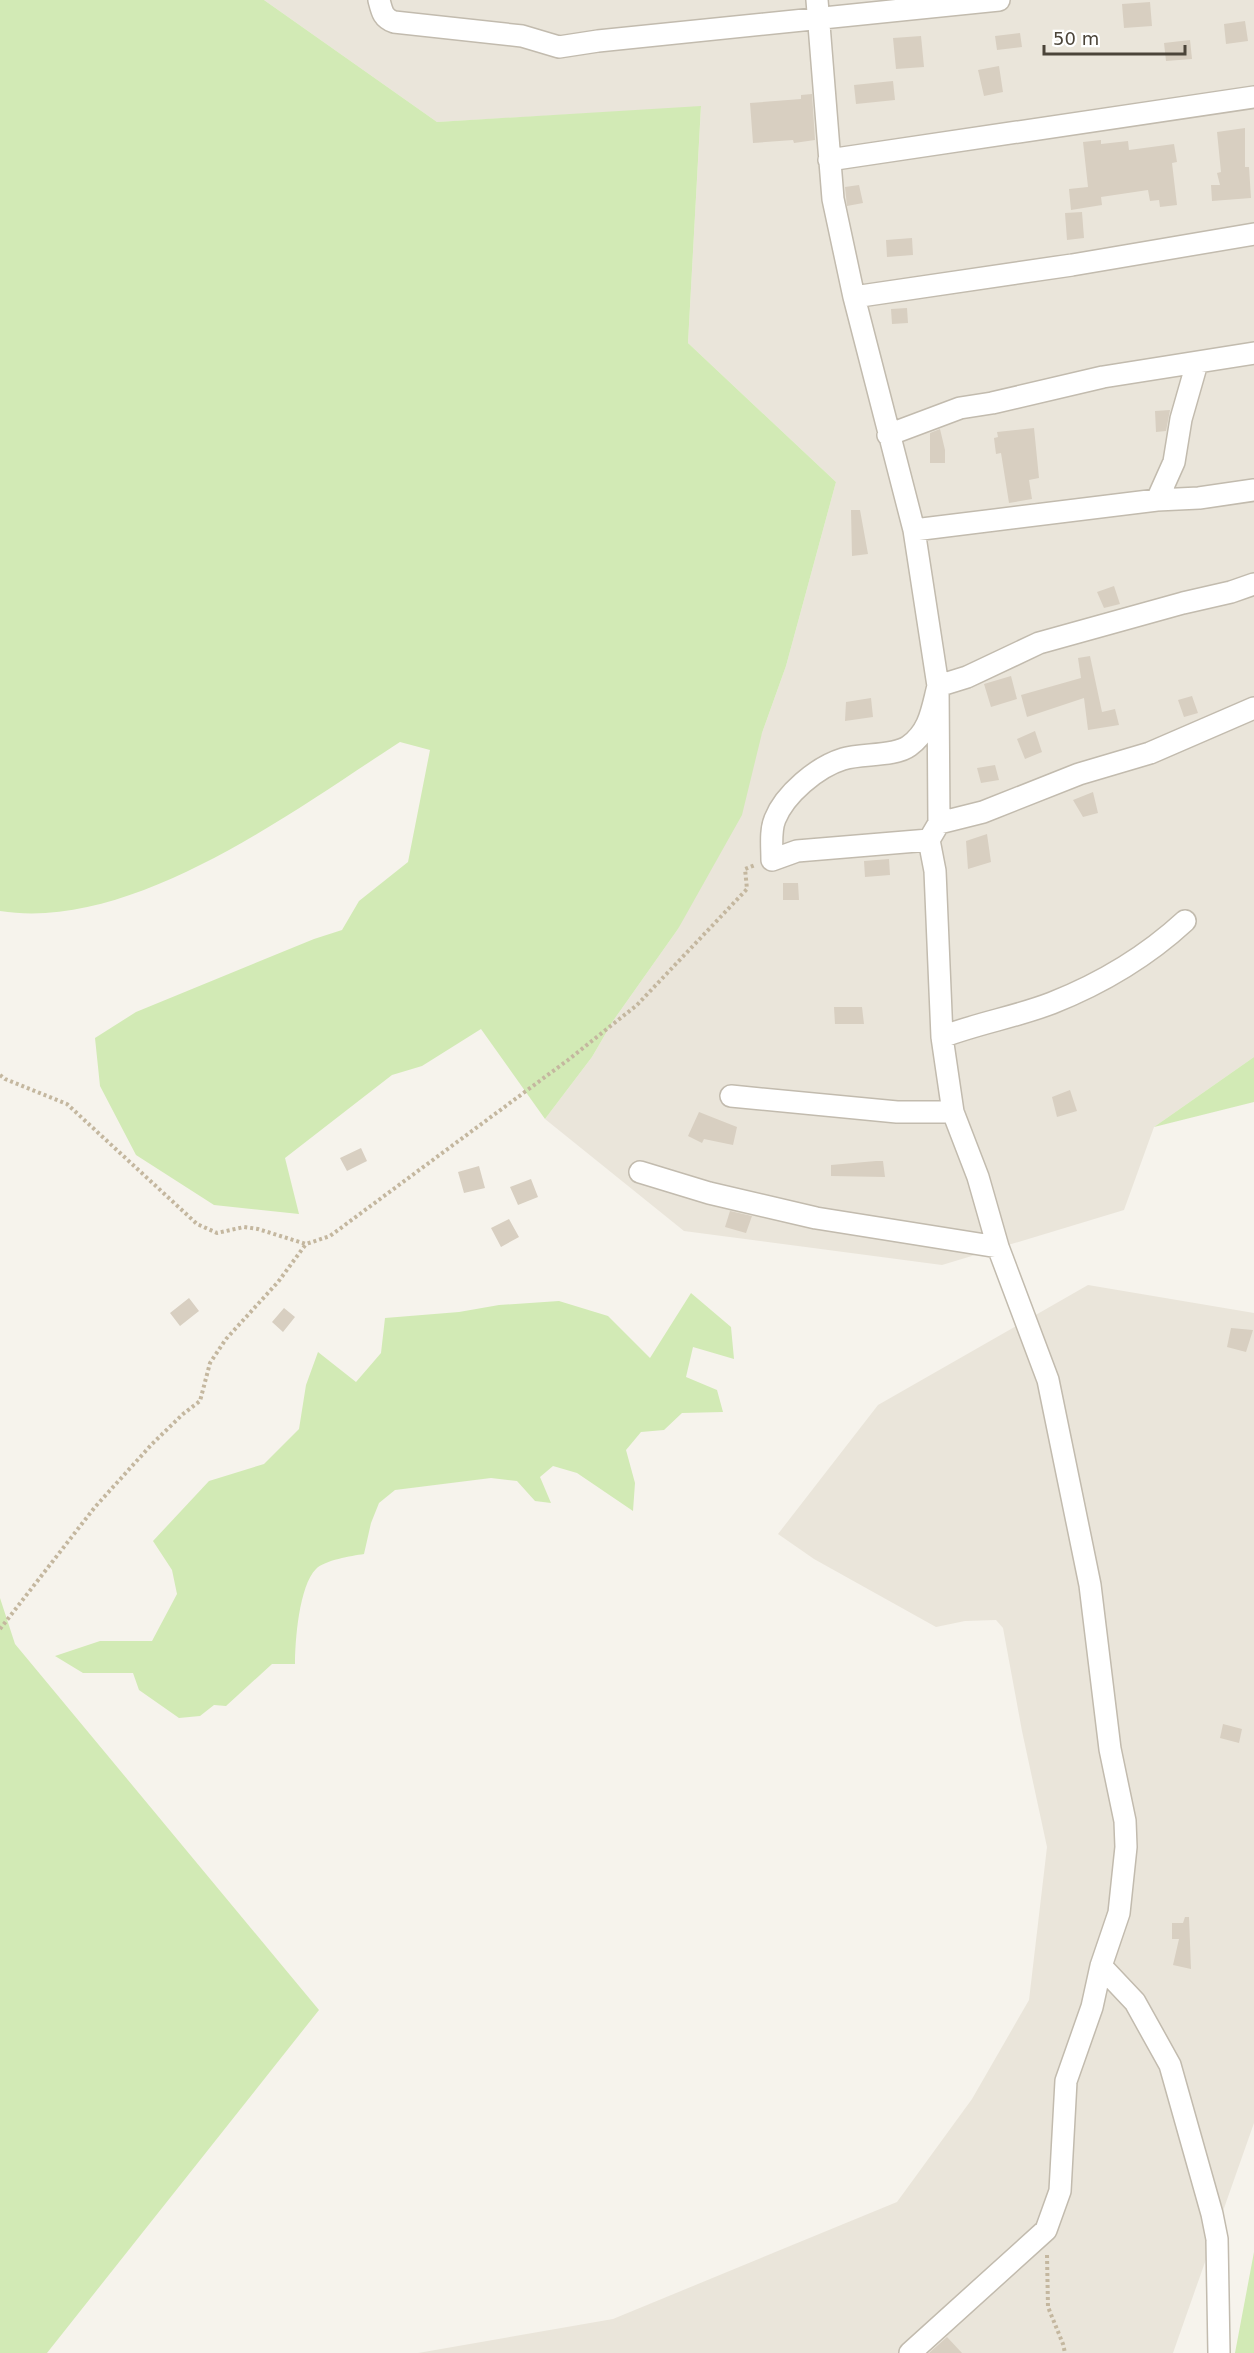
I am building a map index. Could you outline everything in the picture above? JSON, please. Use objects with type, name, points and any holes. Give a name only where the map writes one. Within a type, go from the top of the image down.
[{"type":"street","points":[[379,0],[386,19],[394,22],[522,36],[560,47],[818,10],[999,0]]},
{"type":"street","points":[[818,10],[833,199],[854,297],[914,530],[938,686],[935,871],[942,1037],[953,1112],[978,1177],[998,1247],[1048,1380],[1090,1585],[1110,1749],[1125,1821],[1126,1846],[1119,1913],[1101,1966],[1092,2007],[1066,2081],[1060,2191],[1046,2230],[910,2353]]},
{"type":"street","points":[[830,160],[1254,97]]},
{"type":"street","points":[[854,297],[1072,265],[1254,234]]},
{"type":"street","points":[[888,435],[960,408],[1103,377],[1254,353]]},
{"type":"street","points":[[1157,500],[1174,462],[1181,419],[1197,363]]},
{"type":"street","points":[[914,530],[1254,490]]},
{"type":"street","points":[[938,686],[967,677],[1039,643],[1254,584]]},
{"type":"street","points":[[938,686],[927,727],[907,748],[842,759],[807,780],[799,788],[781,808],[775,820],[772,835],[772,860],[797,851],[934,831],[1079,774],[1150,753],[1254,708]]},
{"type":"street","points":[[942,1037],[973,1025],[1009,1017],[1052,1002],[1118,971],[1185,921]]},
{"type":"street","points":[[731,1096],[897,1112],[953,1112]]},
{"type":"street","points":[[640,1172],[709,1193],[816,1218],[998,1247]]},
{"type":"street","points":[[1101,1966],[1135,2002],[1170,2066],[1217,2239],[1219,2353]]},
{"type":"path","points":[[0,1629],[95,1507],[152,1444],[183,1413],[200,1401],[210,1363],[226,1339],[278,1282],[306,1244],[330,1236],[568,1060],[637,1005],[747,889],[745,869],[772,860]]},
{"type":"path","points":[[0,1075],[67,1104],[197,1224],[217,1233],[244,1227],[258,1229],[306,1244]]},
{"type":"path","points":[[1046,2230],[1048,2307],[1064,2344],[1065,2353]]},
{"type":"shaded area","points":[[264,0],[1254,0],[1254,1057],[1154,1127],[1124,1210],[942,1265],[684,1231],[545,1119],[592,1057],[613,1021],[678,929],[762,733],[786,666],[836,482],[688,343],[701,107],[437,122]]},
{"type":"shaded area","points":[[1088,1285],[1254,1313],[1254,2123],[1173,2353],[418,2353],[613,2319],[897,2202],[972,2099],[1029,2000],[1047,1847],[1003,1628],[996,1620],[965,1621],[936,1627],[814,1559],[778,1534],[878,1405]]},
{"type":"green space","points":[[0,0],[264,0],[437,122],[701,106],[688,343],[836,482],[786,666],[762,733],[742,815],[678,929],[613,1021],[592,1057],[545,1119],[481,1029],[422,1066],[392,1075],[285,1158],[299,1214],[214,1205],[136,1155],[100,1086],[95,1038],[136,1012],[314,939],[342,930],[359,901],[408,862],[430,750],[400,742],[261,831],[210,860],[157,885],[104,903],[51,913],[0,911]]},
{"type":"green space","points":[[1254,1057],[1254,1102],[1154,1127]]},
{"type":"green space","points":[[691,1293],[731,1327],[734,1359],[693,1347],[686,1377],[717,1390],[723,1412],[682,1413],[664,1430],[641,1432],[626,1450],[635,1483],[633,1511],[577,1473],[553,1466],[540,1477],[551,1503],[535,1501],[517,1481],[491,1478],[395,1490],[379,1503],[371,1523],[364,1554],[325,1563],[310,1577],[299,1614],[295,1664],[272,1664],[226,1706],[214,1705],[200,1716],[179,1718],[139,1690],[133,1673],[83,1673],[55,1656],[100,1641],[152,1641],[177,1594],[172,1570],[153,1541],[209,1481],[264,1464],[299,1429],[306,1385],[318,1352],[356,1382],[381,1353],[385,1318],[459,1312],[499,1305],[559,1301],[608,1316],[650,1358]]},
{"type":"green space","points":[[0,1598],[15,1644],[319,2010],[47,2353],[0,2353]]},
{"type":"green space","points":[[1254,2252],[1254,2353],[1235,2353]]},
{"type":"building","points":[[1150,2],[1152,26],[1124,28],[1122,4]]},
{"type":"building","points":[[1245,21],[1248,41],[1226,44],[1224,24]]},
{"type":"building","points":[[1020,33],[1022,47],[997,50],[995,36]]},
{"type":"building","points":[[921,36],[924,67],[896,69],[893,38]]},
{"type":"building","points":[[1190,40],[1192,59],[1166,61],[1164,43]]},
{"type":"building","points":[[999,66],[1003,92],[984,96],[978,70]]},
{"type":"building","points":[[893,81],[895,100],[856,104],[854,85]]},
{"type":"building","points":[[812,94],[815,140],[794,143],[793,140],[753,143],[750,103],[801,99],[801,95]]},
{"type":"building","points":[[1245,128],[1245,167],[1249,167],[1251,198],[1212,201],[1211,185],[1220,185],[1217,173],[1221,172],[1217,132]]},
{"type":"building","points":[[1101,140],[1101,144],[1128,141],[1129,150],[1174,144],[1177,162],[1172,163],[1177,205],[1160,207],[1159,200],[1150,201],[1148,190],[1101,197],[1102,205],[1071,210],[1069,189],[1088,187],[1083,142]]},
{"type":"building","points":[[859,185],[863,203],[847,206],[845,187]]},
{"type":"building","points":[[1082,212],[1084,238],[1067,240],[1065,213]]},
{"type":"building","points":[[912,238],[913,255],[887,257],[886,240]]},
{"type":"building","points":[[907,308],[908,323],[892,324],[891,309]]},
{"type":"building","points":[[1170,410],[1166,431],[1156,432],[1155,411]]},
{"type":"building","points":[[1034,428],[1039,478],[1029,480],[1032,499],[1009,503],[1001,453],[996,454],[994,438],[998,437],[997,432]]},
{"type":"building","points":[[940,429],[945,450],[945,463],[930,463],[930,433]]},
{"type":"building","points":[[851,510],[860,510],[868,554],[852,556]]},
{"type":"building","points":[[1114,586],[1120,604],[1104,608],[1097,592]]},
{"type":"building","points":[[1090,656],[1102,712],[1115,709],[1119,725],[1088,730],[1084,698],[1027,717],[1021,695],[1081,678],[1078,658]]},
{"type":"building","points":[[1011,676],[1017,699],[991,707],[984,684]]},
{"type":"building","points":[[1192,696],[1198,713],[1184,717],[1178,700]]},
{"type":"building","points":[[871,698],[873,717],[845,721],[846,702]]},
{"type":"building","points":[[1035,731],[1042,752],[1025,759],[1017,739]]},
{"type":"building","points":[[995,765],[999,780],[981,783],[977,768]]},
{"type":"building","points":[[1093,792],[1098,813],[1083,817],[1073,800]]},
{"type":"building","points":[[987,834],[991,862],[968,869],[966,841]]},
{"type":"building","points":[[889,859],[890,875],[865,877],[864,861]]},
{"type":"building","points":[[783,883],[798,883],[799,900],[783,900]]},
{"type":"building","points":[[834,1007],[862,1007],[864,1024],[835,1024]]},
{"type":"building","points":[[1070,1090],[1077,1111],[1057,1117],[1052,1097]]},
{"type":"building","points":[[699,1112],[737,1127],[733,1145],[704,1139],[702,1143],[688,1136]]},
{"type":"building","points":[[361,1148],[367,1161],[347,1171],[340,1158]]},
{"type":"building","points":[[883,1161],[885,1177],[831,1176],[831,1165]]},
{"type":"building","points":[[479,1166],[485,1188],[464,1193],[458,1172]]},
{"type":"building","points":[[531,1179],[538,1197],[518,1205],[510,1187]]},
{"type":"building","points":[[730,1211],[752,1216],[746,1233],[725,1227]]},
{"type":"building","points":[[509,1219],[519,1237],[501,1247],[491,1228]]},
{"type":"building","points":[[189,1298],[199,1311],[180,1326],[170,1313]]},
{"type":"building","points":[[284,1308],[295,1317],[283,1332],[272,1322]]},
{"type":"building","points":[[1231,1328],[1253,1330],[1246,1352],[1227,1347]]},
{"type":"building","points":[[1223,1724],[1242,1729],[1239,1743],[1220,1738]]},
{"type":"building","points":[[1185,1917],[1189,1917],[1191,1969],[1173,1965],[1179,1939],[1172,1939],[1172,1923],[1183,1923]]},
{"type":"building","points":[[947,2337],[962,2353],[929,2353]]}]
